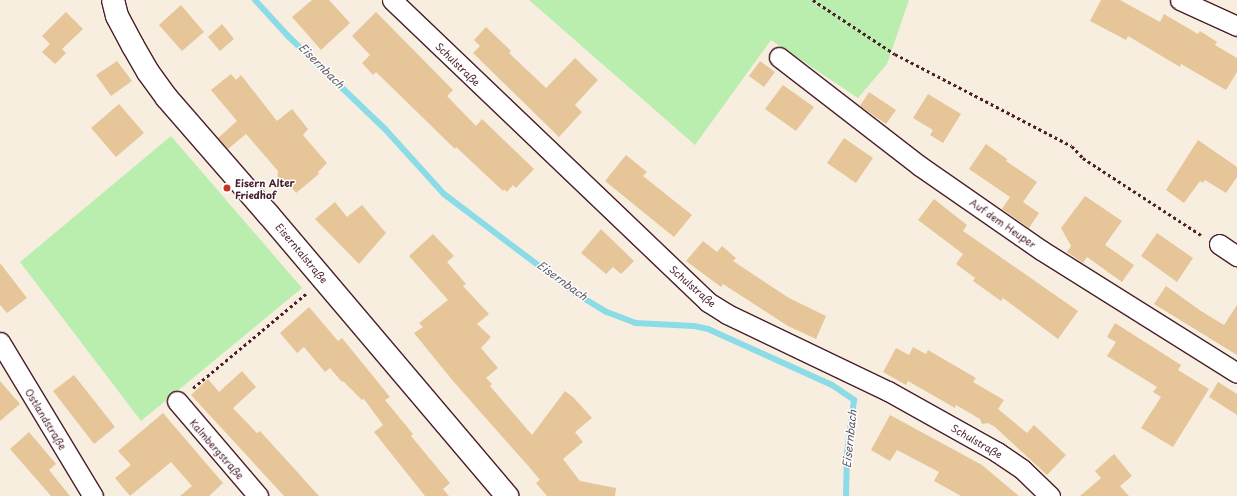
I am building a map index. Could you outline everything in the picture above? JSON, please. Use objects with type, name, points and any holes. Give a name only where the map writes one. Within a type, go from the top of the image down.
[{"type":"main road","name":"Eiserntalstraße","points":[[113,0],[117,16],[133,46],[148,72],[167,98],[324,279],[507,496]]},
{"type":"street","name":"Schulstraße","points":[[392,0],[708,302],[727,314],[888,391],[997,452],[1022,469],[1050,496]]},
{"type":"street","points":[[1180,0],[1237,26]]},
{"type":"street","name":"Auf dem Heuper","points":[[779,57],[920,166],[1041,250],[1237,373]]},
{"type":"street","points":[[1219,244],[1237,256]]},
{"type":"street","name":"Ostlandstraße","points":[[0,342],[93,496]]},
{"type":"street","name":"Kalmbergstraße","points":[[177,401],[258,496]]},
{"type":"path","points":[[813,0],[895,54],[1072,146],[1083,158],[1206,238],[1219,244]]},
{"type":"path","points":[[177,401],[324,279]]},
{"type":"green space","points":[[529,0],[909,0],[887,64],[858,98],[771,40],[695,145]]},
{"type":"green space","points":[[171,136],[302,288],[141,421],[20,262]]},
{"type":"building","points":[[312,0],[329,0],[350,23],[321,50],[292,17]]},
{"type":"building","points":[[1101,0],[1120,0],[1160,22],[1164,14],[1198,34],[1200,31],[1217,42],[1215,45],[1237,58],[1237,72],[1226,90],[1181,64],[1180,67],[1128,36],[1126,40],[1090,21]]},
{"type":"building","points":[[181,5],[204,32],[182,51],[159,25]]},
{"type":"building","points":[[66,12],[83,29],[62,49],[66,53],[55,64],[42,52],[50,44],[42,36]]},
{"type":"building","points":[[376,12],[453,90],[447,96],[476,126],[482,119],[534,169],[516,188],[513,185],[507,192],[504,189],[503,191],[456,147],[455,149],[376,72],[373,75],[362,63],[370,55],[352,36]]},
{"type":"building","points":[[222,24],[234,39],[220,51],[208,37]]},
{"type":"building","points":[[486,27],[511,51],[509,53],[546,88],[575,58],[598,80],[575,105],[582,112],[559,137],[473,53],[480,46],[474,40]]},
{"type":"building","points":[[117,61],[132,81],[111,96],[96,75]]},
{"type":"building","points":[[760,61],[775,72],[764,87],[749,76]]},
{"type":"building","points":[[231,74],[236,80],[241,75],[277,121],[292,109],[308,129],[303,135],[327,163],[318,172],[319,174],[296,193],[289,184],[277,182],[278,171],[246,134],[228,149],[218,138],[237,121],[211,90]]},
{"type":"building","points":[[783,85],[814,107],[796,131],[765,109]]},
{"type":"building","points":[[869,92],[896,110],[886,124],[860,106]]},
{"type":"building","points":[[928,94],[961,114],[943,143],[930,135],[933,130],[913,118]]},
{"type":"building","points":[[119,104],[144,133],[116,157],[91,128]]},
{"type":"building","points":[[844,138],[873,158],[856,183],[827,163]]},
{"type":"building","points":[[1198,140],[1237,167],[1237,177],[1226,193],[1205,180],[1203,183],[1200,181],[1184,203],[1166,190]]},
{"type":"building","points":[[986,144],[1007,159],[1006,161],[1037,182],[1023,202],[1039,213],[1029,228],[1002,209],[1010,197],[969,169]]},
{"type":"building","points":[[626,155],[647,172],[643,176],[692,215],[674,237],[605,181]]},
{"type":"building","points":[[1085,196],[1122,221],[1105,245],[1134,265],[1122,282],[1087,257],[1083,263],[1067,252],[1071,246],[1061,228]]},
{"type":"building","points":[[934,199],[967,225],[963,231],[1078,311],[1058,339],[1003,298],[1001,301],[973,281],[975,278],[956,264],[963,254],[918,220]]},
{"type":"building","points":[[335,202],[347,217],[362,205],[386,233],[359,264],[315,219]]},
{"type":"building","points":[[601,229],[634,261],[621,274],[613,267],[606,274],[581,253]]},
{"type":"building","points":[[1157,233],[1193,258],[1177,282],[1141,256]]},
{"type":"building","points":[[433,234],[454,256],[447,262],[466,284],[463,286],[489,314],[477,324],[491,337],[481,348],[498,368],[486,378],[492,384],[490,386],[532,435],[565,391],[574,398],[592,418],[575,432],[583,442],[563,459],[580,481],[616,488],[615,496],[547,496],[536,483],[540,480],[453,381],[414,333],[423,327],[419,323],[448,300],[409,256]]},
{"type":"building","points":[[703,241],[717,252],[722,246],[736,258],[733,261],[789,298],[826,316],[816,339],[788,326],[723,284],[721,287],[686,261]]},
{"type":"building","points":[[0,263],[27,298],[7,313],[0,305]]},
{"type":"building","points":[[1166,286],[1201,311],[1224,325],[1237,305],[1237,355],[1154,304]]},
{"type":"building","points":[[309,307],[338,341],[342,338],[390,397],[385,400],[413,434],[411,436],[450,483],[443,489],[449,496],[425,496],[374,432],[383,425],[364,399],[362,400],[343,381],[342,382],[330,368],[325,372],[304,347],[297,353],[280,333]]},
{"type":"building","points":[[1115,323],[1181,365],[1178,370],[1209,389],[1173,447],[1141,428],[1161,397],[1153,392],[1157,387],[1107,356],[1116,342],[1107,337]]},
{"type":"building","points":[[913,347],[926,354],[928,350],[976,378],[973,382],[1004,400],[998,409],[1027,433],[1034,425],[1066,455],[1047,475],[995,427],[988,423],[982,424],[980,419],[956,405],[955,408],[908,381],[906,385],[883,372],[896,348],[909,355]]},
{"type":"building","points":[[242,371],[256,387],[233,408],[257,433],[260,431],[319,496],[284,496],[191,395],[208,379],[219,392]]},
{"type":"building","points":[[74,375],[115,427],[94,444],[53,391]]},
{"type":"building","points":[[0,381],[20,404],[0,421]]},
{"type":"building","points":[[1218,382],[1237,394],[1237,415],[1209,397]]},
{"type":"building","points":[[163,413],[223,483],[209,496],[180,496],[192,486],[171,462],[130,496],[115,478],[131,465],[118,451]]},
{"type":"building","points":[[890,415],[982,465],[1019,496],[961,496],[934,481],[939,472],[897,450],[890,461],[871,450]]},
{"type":"building","points":[[29,432],[56,464],[49,470],[70,496],[51,496],[10,449]]},
{"type":"building","points":[[1114,454],[1132,476],[1120,486],[1129,496],[1080,496],[1101,478],[1095,471]]},
{"type":"waterway","name":"Eisernbach","points":[[255,0],[288,36],[385,129],[444,194],[575,293],[607,312],[635,323],[694,326],[708,329],[832,385],[854,400],[847,453],[846,496]]},
{"type":"place","name":"Eisern Alter Friedhof","points":[[227,188]]}]
